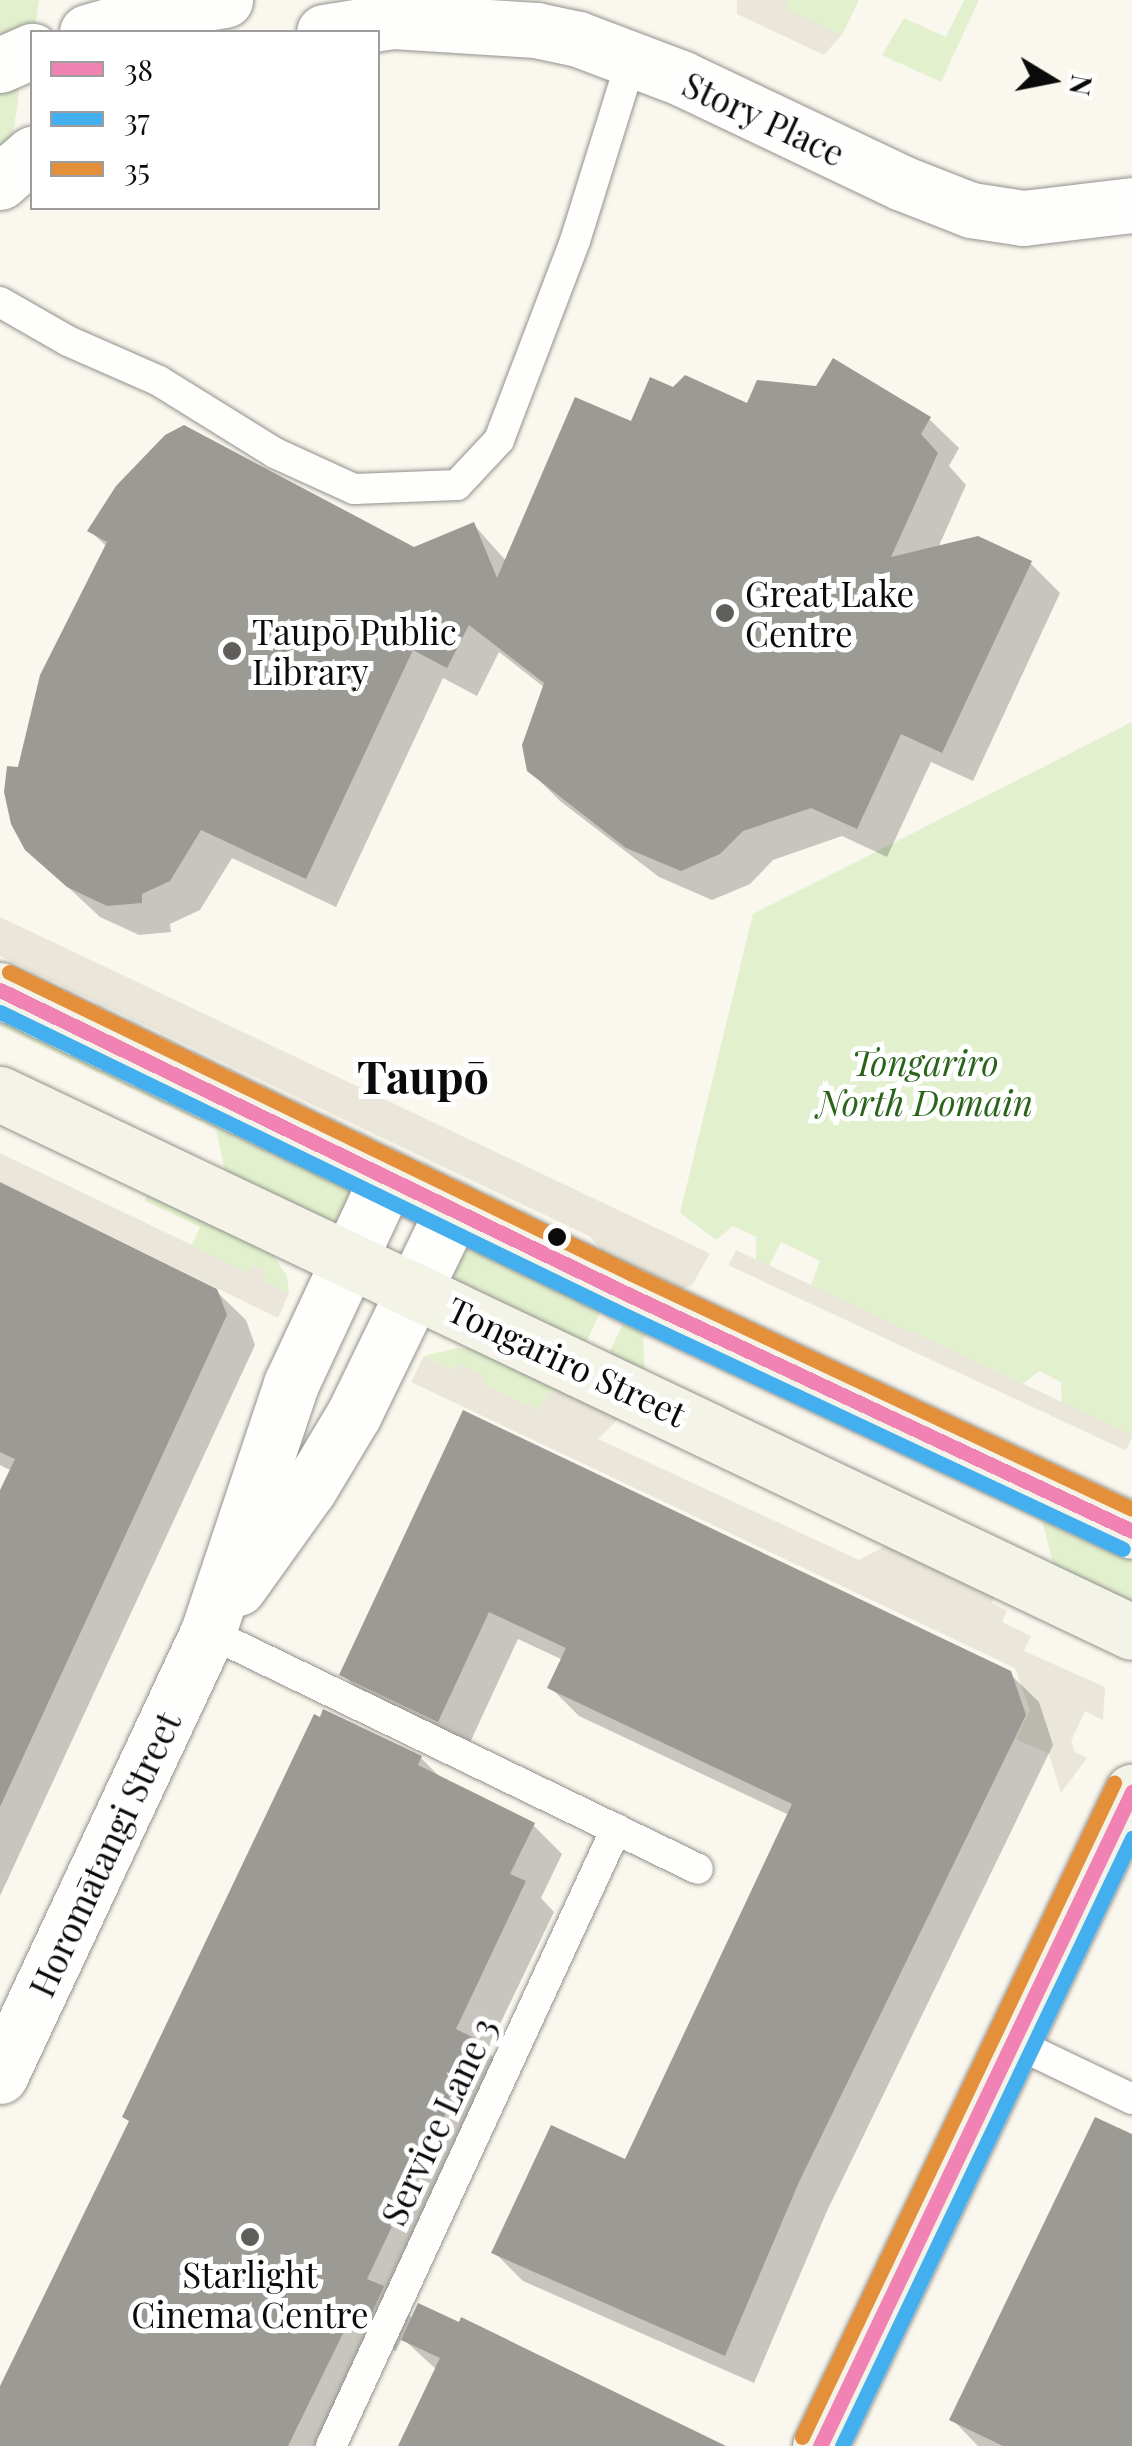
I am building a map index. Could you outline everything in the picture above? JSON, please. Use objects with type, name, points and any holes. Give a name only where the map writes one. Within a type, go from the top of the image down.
[{"type":"street","points":[[93,30],[164,10],[224,0]]},
{"type":"street","points":[[305,0],[307,30]]},
{"type":"street","name":"Story Place","points":[[327,0],[536,30],[632,58],[941,200],[971,210],[1023,218],[1132,205]]},
{"type":"street","name":"Story Place","points":[[330,30],[391,10]]},
{"type":"street","points":[[0,65],[30,52]]},
{"type":"street","points":[[0,182],[30,156]]},
{"type":"street","points":[[0,990],[453,1210],[1132,1531]]},
{"type":"street","name":"Tongariro Street","points":[[0,1094],[1132,1632]]},
{"type":"street","name":"Horomātangi Street","points":[[0,2076],[208,1632],[279,1418],[387,1178]]},
{"type":"street","name":"Horomātangi Street","points":[[208,1632],[310,1488],[374,1378],[453,1210]]},
{"type":"street","points":[[820,2446],[1132,1792]]},
{"type":"lane","points":[[0,302],[68,341],[160,381],[275,452],[354,488],[457,486],[499,440],[575,241],[632,58]]},
{"type":"lane","points":[[208,1632],[698,1869]]},
{"type":"lane","name":"Service Lane 3","points":[[331,2446],[616,1829]]},
{"type":"lane","points":[[1011,2041],[1132,2099]]},
{"type":"green space","points":[[0,0],[39,0],[35,28],[0,43]]},
{"type":"green space","points":[[788,0],[859,0],[842,35],[784,8]]},
{"type":"green space","points":[[964,0],[979,0],[941,82],[882,55],[904,18],[946,37]]},
{"type":"green space","points":[[20,84],[13,135],[0,166],[0,85]]},
{"type":"green space","name":"Tongariro North Domain","points":[[1132,722],[1132,1437],[1062,1404],[1061,1382],[1039,1371],[1021,1385],[811,1285],[820,1261],[781,1242],[769,1266],[756,1259],[756,1237],[733,1226],[716,1240],[680,1213],[753,914]]},
{"type":"green space","points":[[0,1008],[352,1188],[340,1220],[333,1223],[225,1172],[216,1129],[0,1026]]},
{"type":"green space","points":[[152,1184],[268,1248],[287,1276],[289,1293],[263,1280],[266,1271],[253,1265],[248,1273],[191,1246],[200,1227],[145,1201]]},
{"type":"green space","points":[[472,1244],[608,1296],[582,1351],[457,1284],[454,1269]]},
{"type":"green space","points":[[631,1308],[1132,1546],[1132,1607],[1055,1571],[1042,1521],[648,1334],[643,1339],[645,1373],[605,1361]]},
{"type":"green space","points":[[457,1348],[479,1349],[564,1380],[557,1395],[549,1392],[539,1410],[481,1383],[484,1376],[456,1371],[424,1356]]},
{"type":"shaded area","points":[[737,0],[788,0],[785,8],[842,35],[824,55],[737,14]]},
{"type":"shaded area","points":[[0,917],[709,1255],[692,1285],[673,1293],[617,1271],[591,1237],[0,956]]},
{"type":"shaded area","points":[[0,1153],[248,1272],[253,1265],[267,1272],[263,1280],[289,1293],[278,1318],[0,1182]]},
{"type":"shaded area","points":[[736,1250],[1132,1435],[1126,1451],[729,1265]]},
{"type":"shaded area","points":[[424,1356],[456,1371],[459,1364],[485,1376],[481,1383],[539,1410],[549,1391],[557,1394],[564,1380],[627,1410],[598,1439],[859,1560],[891,1543],[999,1587],[992,1603],[1007,1611],[1002,1622],[1031,1636],[1024,1651],[1105,1687],[1103,1720],[1085,1711],[1071,1741],[1075,1752],[1087,1758],[1061,1793],[1049,1754],[1016,1739],[1030,1710],[1015,1668],[411,1382]]},
{"type":"building","points":[[833,358],[931,417],[921,434],[938,453],[891,557],[978,536],[1032,561],[942,753],[901,734],[857,829],[811,808],[743,831],[720,854],[681,871],[626,848],[527,771],[522,745],[544,683],[469,625],[447,668],[413,650],[306,879],[201,830],[170,881],[142,894],[142,903],[107,906],[67,887],[25,850],[11,824],[4,792],[7,766],[18,767],[40,675],[107,542],[87,531],[116,486],[165,435],[184,425],[414,547],[474,522],[497,578],[575,397],[631,421],[650,377],[673,387],[685,375],[747,403],[757,380],[816,386]]},
{"type":"building","points":[[0,1182],[217,1289],[227,1315],[0,1807],[0,1490],[15,1459],[0,1452]]},
{"type":"building","points":[[463,1410],[1011,1671],[1026,1715],[799,2182],[725,2356],[491,2253],[551,2125],[625,2159],[792,1804],[547,1688],[566,1648],[489,1612],[438,1722],[339,1675]]},
{"type":"building","points":[[323,1709],[422,1756],[418,1765],[535,1823],[510,1874],[526,1881],[456,2029],[480,2041],[367,2279],[384,2286],[367,2324],[351,2317],[288,2446],[0,2446],[0,2386],[129,2121],[122,2117],[314,1714],[320,1717]]},
{"type":"building","points":[[1095,2117],[1132,2134],[1132,2446],[1003,2446],[949,2420]]},
{"type":"building","points":[[418,2303],[459,2322],[461,2317],[726,2446],[398,2446],[440,2358],[401,2340]]},
{"type":"transit line","name":"35","points":[[9,972],[632,1274],[1132,1509]]},
{"type":"transit line","name":"38","points":[[0,990],[623,1292],[1132,1531]]},
{"type":"transit line","name":"37","points":[[0,1012],[614,1310],[1123,1549]]},
{"type":"transit line","name":"35","points":[[802,2437],[1114,1783]]},
{"type":"transit line","name":"38","points":[[820,2446],[1132,1792]]},
{"type":"transit line","name":"37","points":[[842,2446],[1132,1838]]},
{"type":"place","name":"Great Lake Centre","points":[[725,613]]},
{"type":"place","name":"Taupō Public Library","points":[[232,651]]},
{"type":"place","name":"Starlight Cinema Centre","points":[[250,2237]]},
{"type":"district","name":"Taupō","points":[[423,1076]]}]
